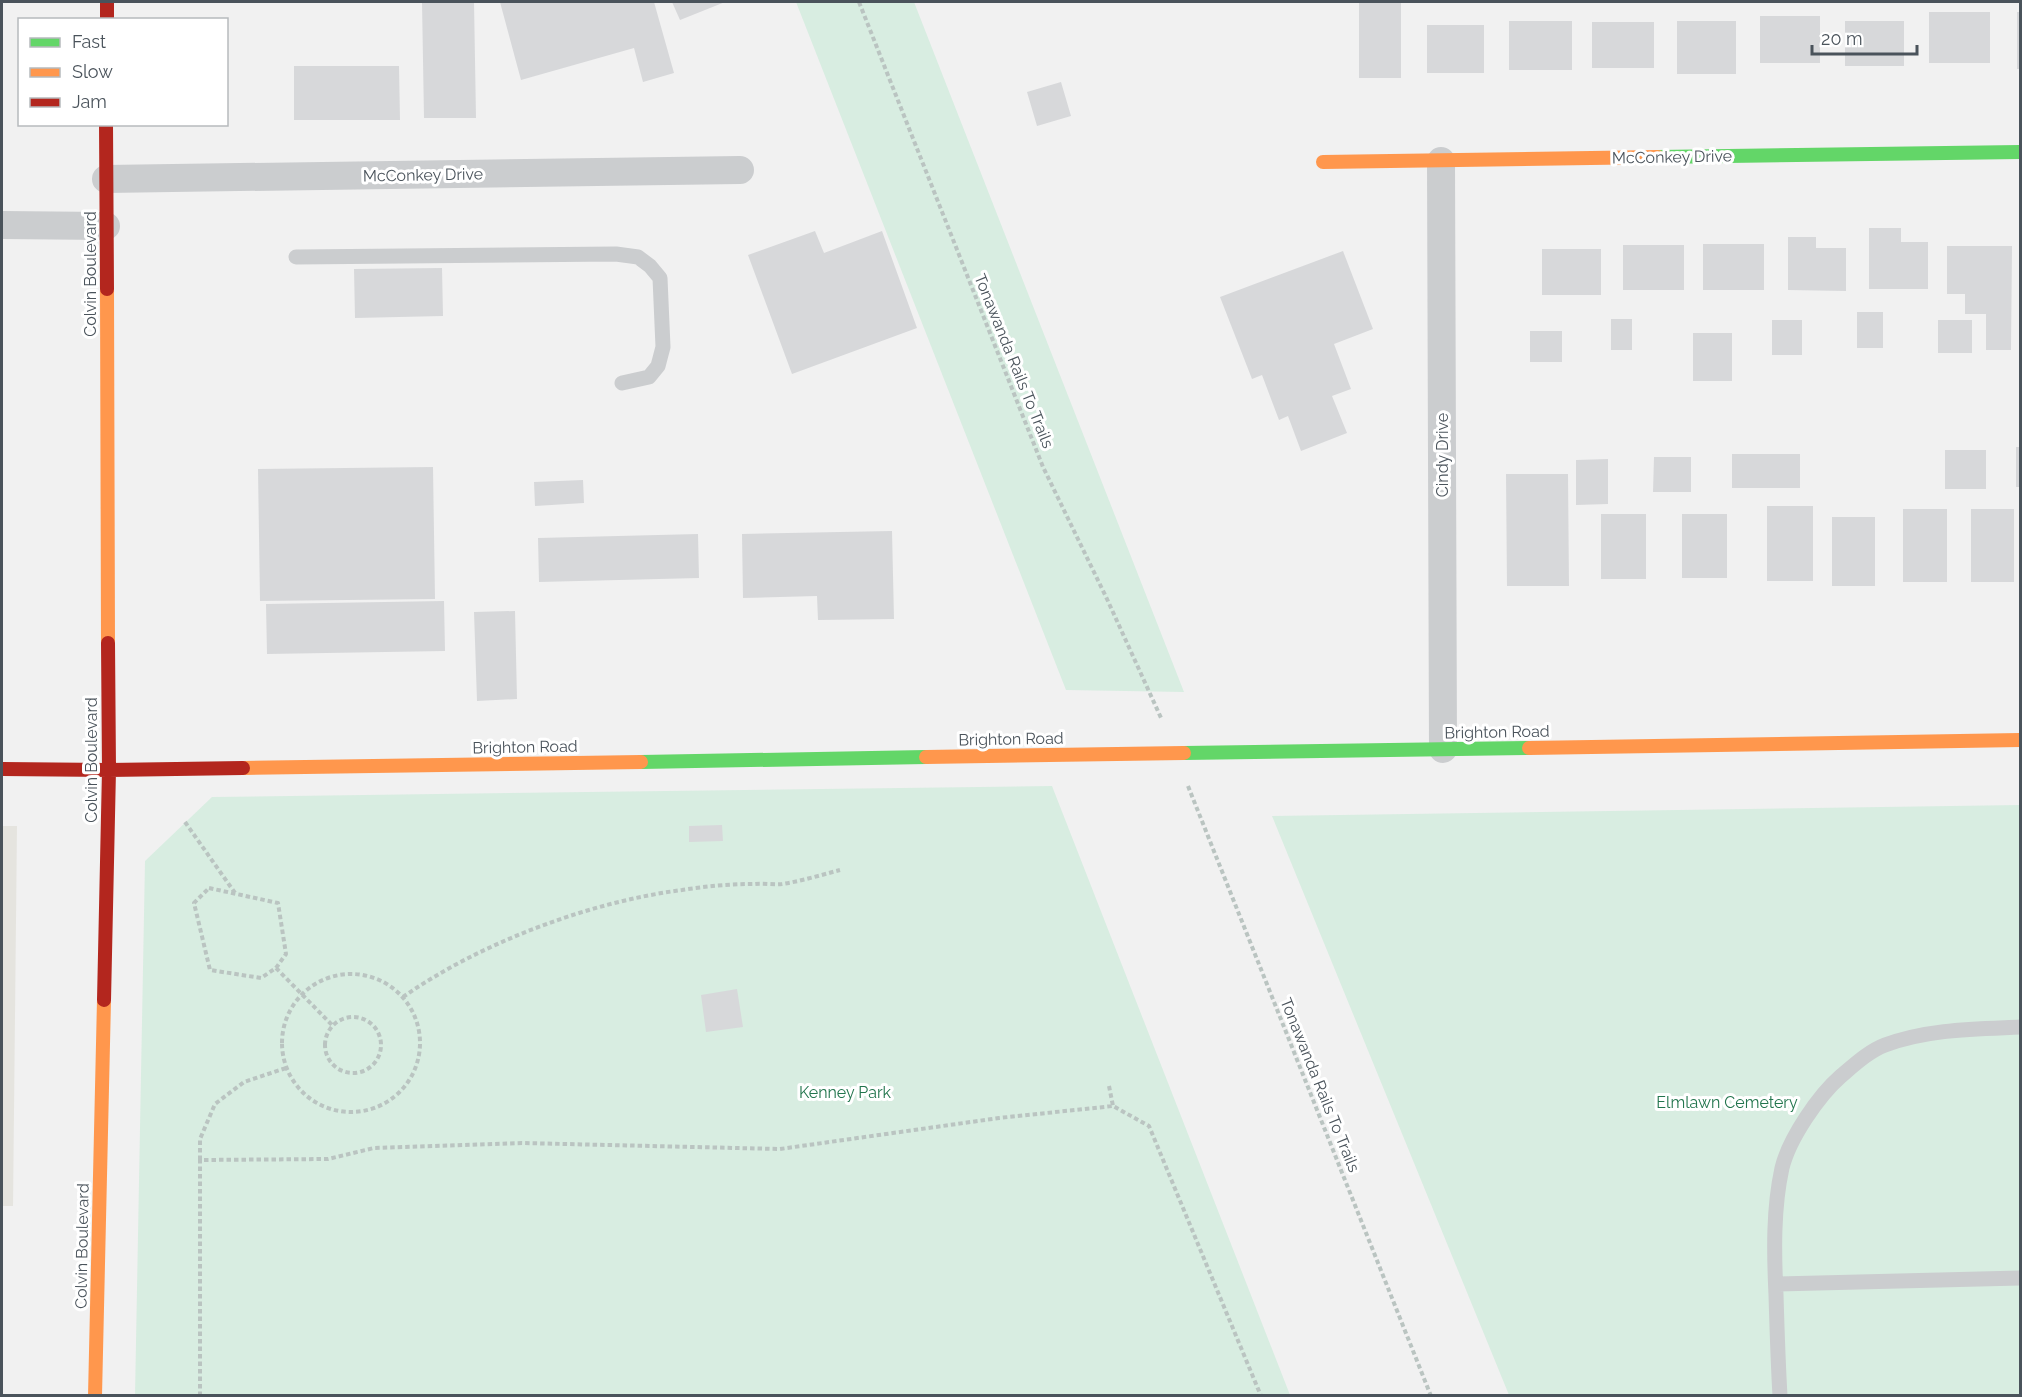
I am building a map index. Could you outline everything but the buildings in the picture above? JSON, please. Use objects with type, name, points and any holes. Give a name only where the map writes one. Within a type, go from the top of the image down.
[{"type":"street","points":[[107,2],[107,18]]},
{"type":"street","name":"Colvin Boulevard","points":[[95,1395],[109,770],[106,126]]},
{"type":"street","name":"McConkey Drive","points":[[1323,162],[2020,152]]},
{"type":"street","name":"Cindy Drive","points":[[1441,161],[1443,749]]},
{"type":"street","name":"McConkey Drive","points":[[106,179],[740,170]]},
{"type":"street","points":[[2,225],[106,226]]},
{"type":"street","name":"Brighton Road","points":[[2,769],[109,770],[2020,740]]},
{"type":"lane","points":[[296,257],[604,254],[638,256],[660,278],[663,347],[658,366],[649,377],[622,383]]},
{"type":"lane","points":[[1780,1395],[1774,1254],[1776,1205],[1782,1166],[1812,1108],[1831,1084],[1858,1061],[1883,1046],[1937,1032],[2020,1028]]},
{"type":"lane","points":[[1776,1284],[2020,1278]]},
{"type":"path","name":"Tonawanda Rails To Trails","points":[[859,2],[1043,466],[1163,723]]},
{"type":"path","name":"Tonawanda Rails To Trails","points":[[1187,784],[1431,1395]]},
{"type":"path","points":[[185,822],[236,894]]},
{"type":"path","points":[[403,996],[441,972],[486,950],[557,920],[595,909],[639,897],[680,890],[717,885],[782,884],[840,870]]},
{"type":"path","points":[[209,888],[278,903],[286,954],[276,968],[261,978],[210,970],[194,903],[209,888]]},
{"type":"path","points":[[276,968],[332,1025]]},
{"type":"path","points":[[357,974],[374,977],[390,985],[403,996],[413,1011],[419,1027],[421,1044],[419,1061],[412,1077],[388,1102],[372,1109],[355,1112],[337,1111],[306,1096],[294,1083],[286,1068],[282,1051],[282,1033],[287,1016],[302,995],[323,980],[340,975],[357,974]]},
{"type":"path","points":[[358,1017],[374,1026],[379,1033],[381,1043],[380,1052],[370,1067],[352,1073],[335,1067],[325,1051],[325,1042],[332,1025],[340,1019],[358,1017]]},
{"type":"path","points":[[200,1395],[200,1139],[215,1104],[244,1083],[286,1068]]},
{"type":"path","points":[[1109,1086],[1113,1107]]},
{"type":"path","points":[[200,1160],[328,1159],[374,1148],[522,1143],[780,1149],[999,1118],[1113,1107],[1149,1126],[1261,1395]]},
{"type":"shaded area","points":[[2,826],[17,826],[13,1206],[2,1206]]},
{"type":"green space","points":[[796,2],[914,2],[1184,692],[1066,690]]},
{"type":"green space","name":"Kenney Park","points":[[1052,786],[1290,1395],[135,1396],[145,861],[212,797]]},
{"type":"green space","name":"Elmlawn Cemetery","points":[[2020,805],[2020,1395],[1509,1395],[1272,816]]},
{"type":"traffic: fast","points":[[1658,157],[2020,152]]},
{"type":"traffic: fast","points":[[1184,753],[1529,748]]},
{"type":"traffic: fast","points":[[641,762],[926,757]]},
{"type":"traffic: slow","points":[[1323,162],[1658,157]]},
{"type":"traffic: slow","points":[[107,289],[108,643]]},
{"type":"traffic: slow","points":[[1529,748],[2020,740]]},
{"type":"traffic: slow","points":[[926,757],[1184,753]]},
{"type":"traffic: slow","points":[[243,768],[641,762]]},
{"type":"traffic: slow","points":[[95,1396],[104,1000]]},
{"type":"traffic: jam","points":[[107,2],[107,18]]},
{"type":"traffic: jam","points":[[106,126],[107,289]]},
{"type":"traffic: jam","points":[[104,1000],[109,770],[108,643]]},
{"type":"traffic: jam","points":[[2,769],[243,768]]}]
